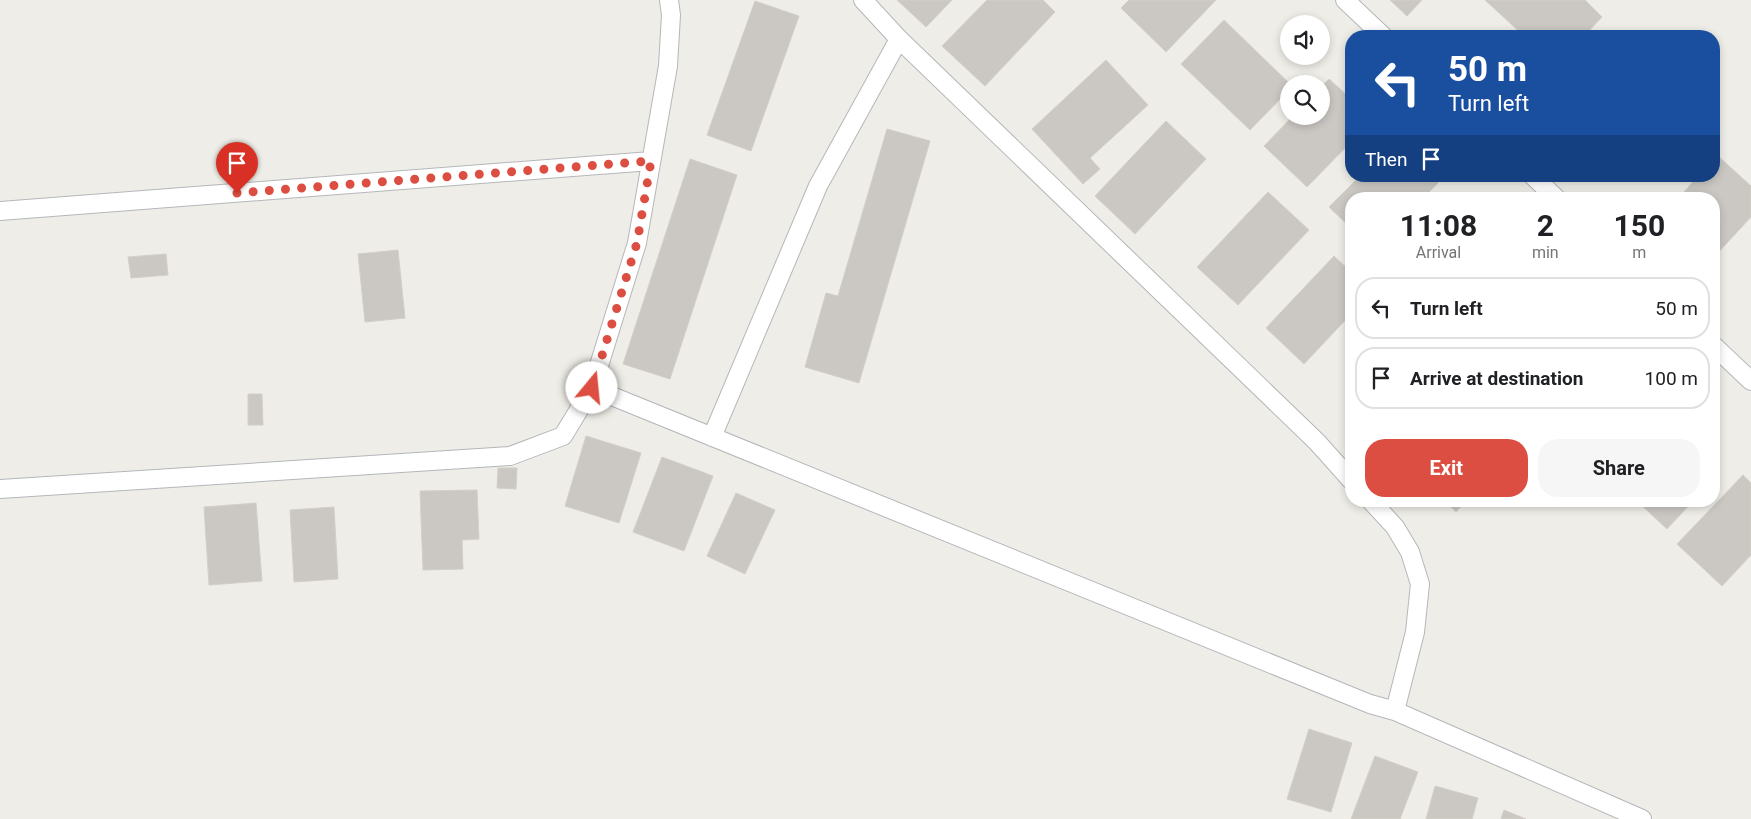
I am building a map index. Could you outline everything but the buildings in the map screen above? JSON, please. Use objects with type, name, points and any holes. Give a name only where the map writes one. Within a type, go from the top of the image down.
[{"type":"lane","points":[[0,489],[510,456],[563,436],[592,388],[637,243],[668,66],[671,15],[669,0]]},
{"type":"lane","points":[[864,0],[898,39],[1317,442],[1345,473]]},
{"type":"lane","points":[[1345,0],[1377,30]]},
{"type":"lane","points":[[712,437],[818,186],[898,39]]},
{"type":"lane","points":[[0,210],[651,161]]},
{"type":"lane","points":[[1539,182],[1550,192]]},
{"type":"lane","points":[[1720,352],[1751,381]]},
{"type":"lane","points":[[592,388],[1361,700],[1395,710],[1642,819]]},
{"type":"lane","points":[[1376,507],[1394,527],[1410,552],[1420,584],[1415,632],[1395,710]]},
{"type":"route","points":[[237,193],[651,161],[637,243],[592,388]]}]
